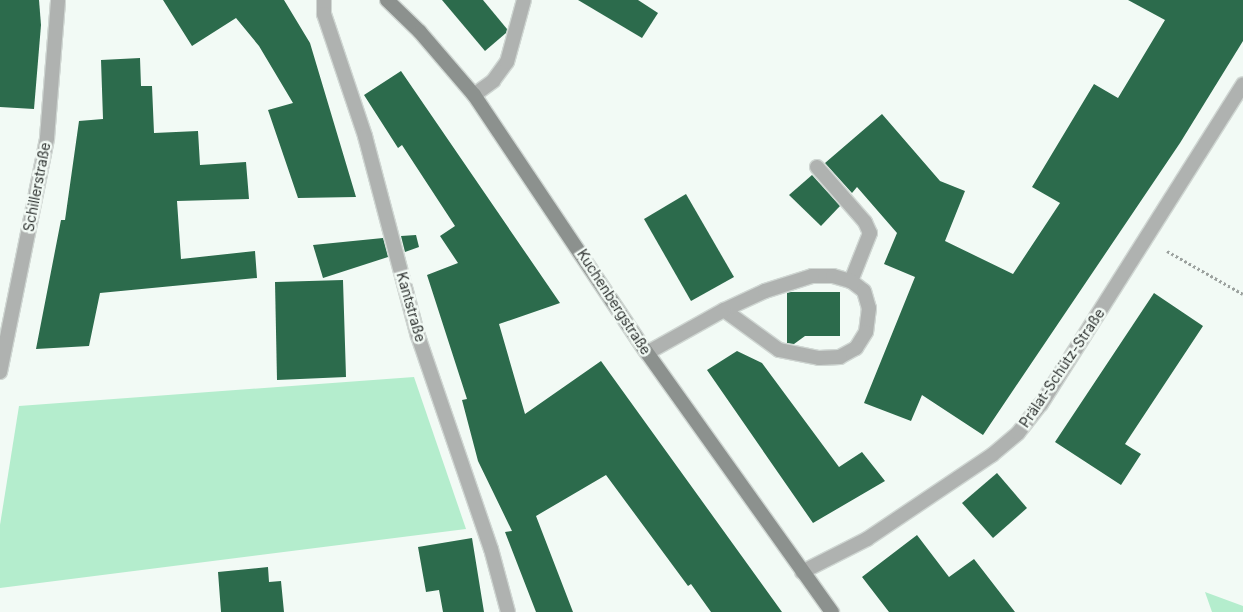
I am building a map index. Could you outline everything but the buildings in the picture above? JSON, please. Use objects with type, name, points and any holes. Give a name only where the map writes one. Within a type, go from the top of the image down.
[{"type":"main road","name":"Kuchenbergstraße","points":[[386,0],[420,32],[474,95],[647,353],[832,612]]},
{"type":"street","name":"Schillerstraße","points":[[0,372],[47,138],[58,0]]},
{"type":"street","name":"Kantstraße","points":[[324,0],[324,14],[365,136],[418,336],[491,549],[508,612]]},
{"type":"street","points":[[474,95],[493,81],[507,62],[524,0]]},
{"type":"street","name":"Prälat-Schütz-Straße","points":[[802,572],[868,539],[992,455],[1018,433],[1041,404],[1144,238],[1243,85]]},
{"type":"street","points":[[817,167],[865,222],[870,233],[851,281]]},
{"type":"street","points":[[647,353],[724,310],[765,291],[812,276],[833,276],[851,281],[864,291],[869,308],[866,332],[856,348],[840,356],[819,358],[779,350],[724,310]]},
{"type":"path","points":[[1144,238],[1243,294]]},
{"type":"green space","points":[[414,377],[466,529],[0,588],[0,525],[19,406]]},
{"type":"green space","points":[[1205,592],[1243,606],[1243,612],[1212,612]]}]
